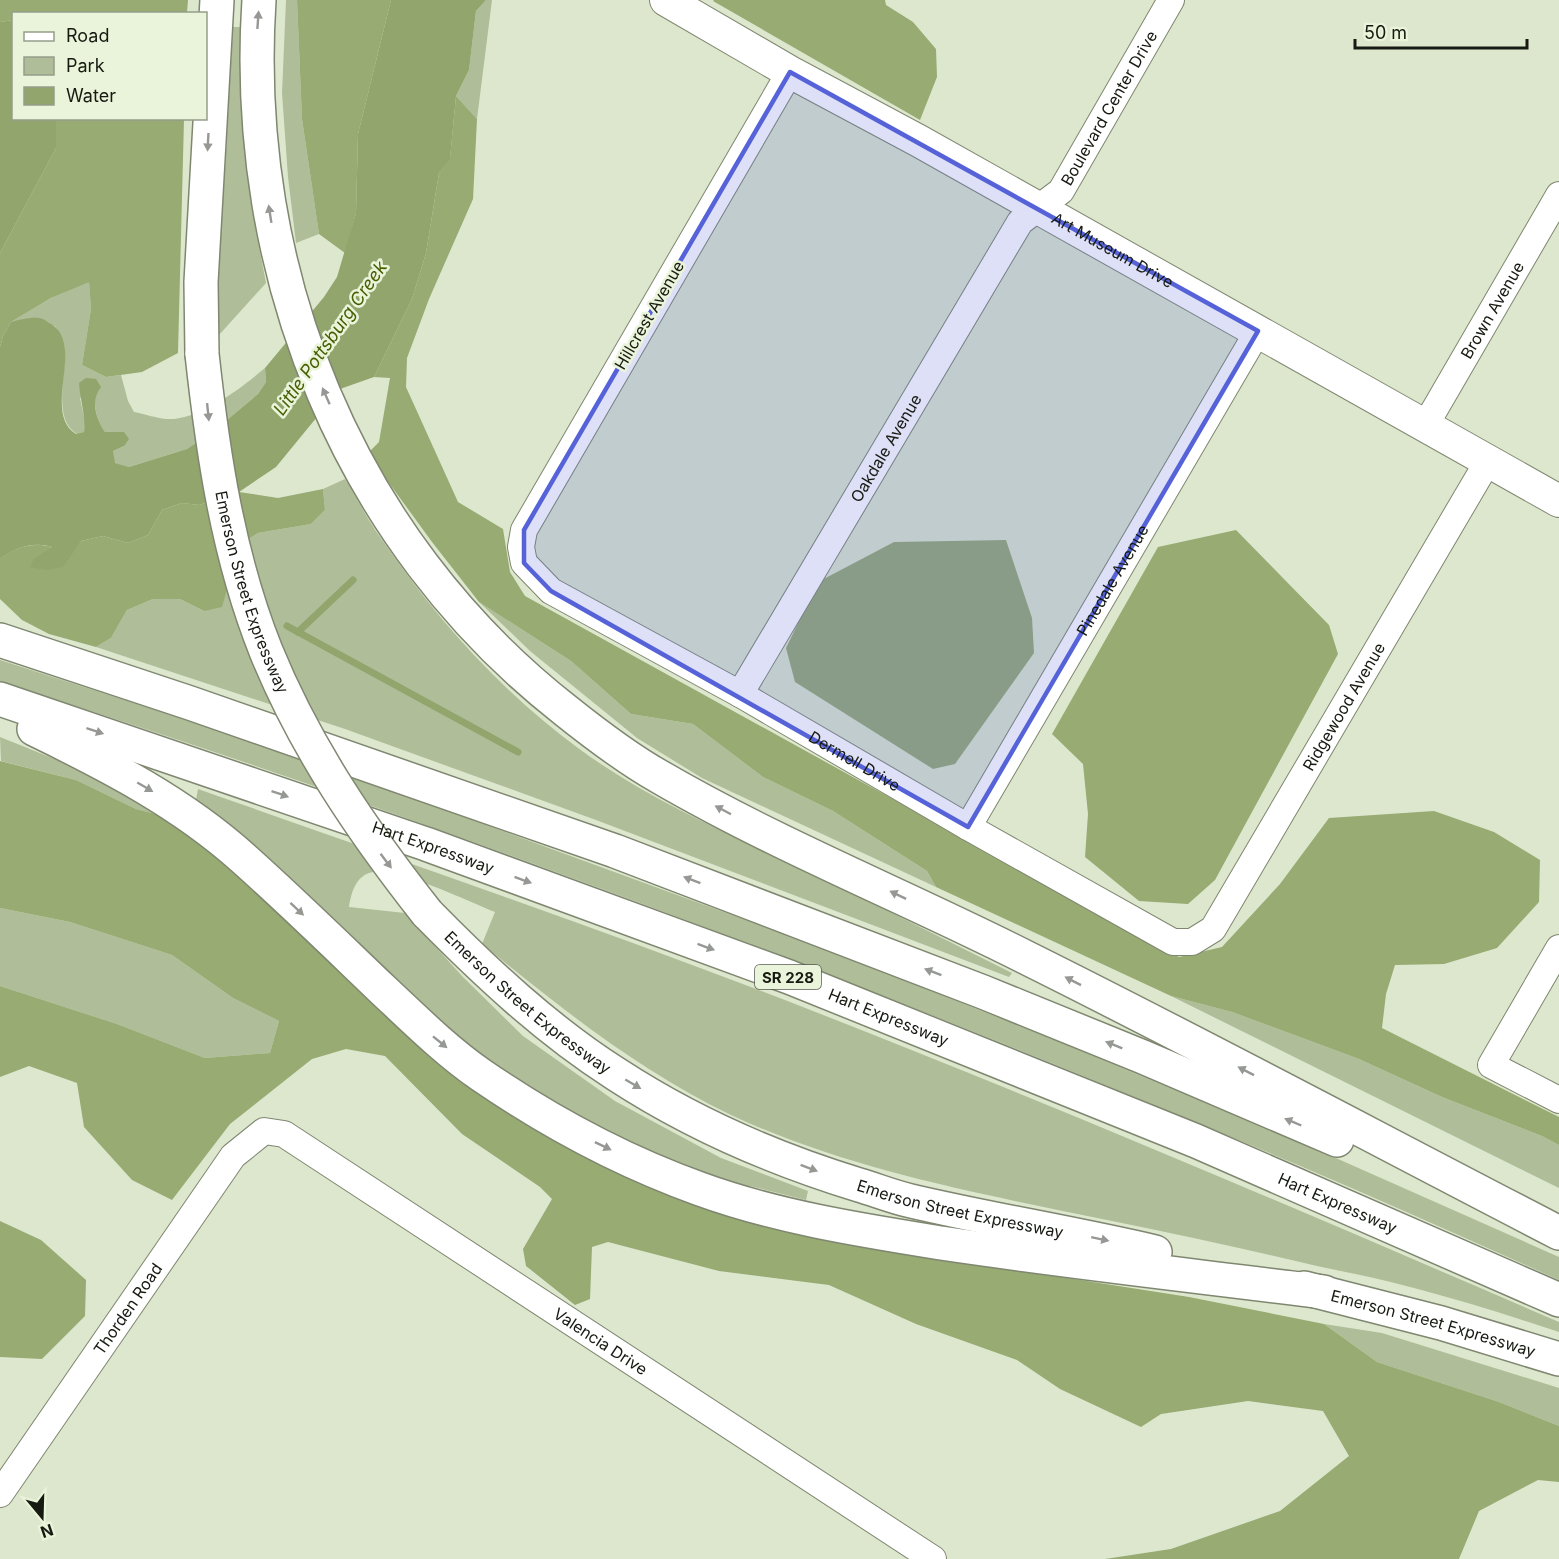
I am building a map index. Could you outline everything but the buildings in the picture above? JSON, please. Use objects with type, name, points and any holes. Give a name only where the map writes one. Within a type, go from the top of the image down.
[{"type":"highway","name":"Emerson Street Expressway","points":[[217,0],[202,271],[202,354],[210,432],[224,509],[244,587],[266,650],[292,709],[330,779],[375,846],[427,913],[498,981],[575,1045],[617,1075],[683,1113],[741,1142],[823,1174],[910,1201],[1100,1239],[1324,1292],[1441,1323],[1559,1359]]},
{"type":"highway","points":[[259,0],[257,38],[261,146],[272,227],[282,272],[319,380],[350,450],[392,524],[426,570],[508,663],[600,738],[658,776],[753,826],[1024,956],[1559,1234]]},
{"type":"highway","points":[[0,640],[190,703],[649,864],[1015,1005],[1143,1057],[1559,1234]]},
{"type":"highway","name":"Hart Expressway","points":[[0,699],[426,844],[789,977],[1196,1141],[1559,1300]]},
{"type":"highway","points":[[0,712],[158,794],[243,857],[425,1030],[476,1072],[538,1112],[658,1173],[749,1205],[802,1218],[887,1234],[984,1249],[1324,1292]]},
{"type":"highway","points":[[1508,1344],[1559,1364]]},
{"type":"street","name":"Art Museum Drive","points":[[666,0],[790,72],[1258,331],[1559,501]]},
{"type":"street","name":"Boulevard Center Drive","points":[[1039,209],[1062,191],[1171,0]]},
{"type":"street","name":"Hillcrest Avenue","points":[[524,563],[521,547],[525,530],[790,72]]},
{"type":"street","name":"Brown Avenue","points":[[1425,426],[1559,195]]},
{"type":"street","name":"Oakdale Avenue","points":[[740,694],[1020,222],[1039,209]]},
{"type":"street","name":"Pinedale Avenue","points":[[968,827],[1258,331]]},
{"type":"street","name":"Ridgewood Avenue","points":[[1192,942],[1213,929],[1488,461]]},
{"type":"street","name":"Dermell Drive","points":[[524,563],[551,591],[740,694],[968,827],[1173,942],[1192,942]]},
{"type":"street","points":[[1559,948],[1491,1065],[1559,1100]]},
{"type":"street","name":"Thorden Road","points":[[0,1494],[233,1156],[264,1131]]},
{"type":"street","name":"Valencia Drive","points":[[264,1131],[284,1134],[933,1559]]},
{"type":"highlighted area","points":[[790,72],[1258,331],[968,827],[551,591],[524,563],[524,530]]},
{"type":"green space","points":[[286,0],[297,0],[302,119],[319,234],[296,243],[288,177],[282,93]]},
{"type":"green space","points":[[486,0],[492,0],[477,119],[456,96],[469,70],[476,11]]},
{"type":"green space","points":[[233,27],[241,27],[242,107],[251,204],[266,283],[219,335],[218,255]]},
{"type":"green space","points":[[89,281],[91,309],[82,365],[106,377],[121,375],[128,401],[134,412],[166,419],[179,418],[192,415],[219,402],[265,368],[266,382],[258,394],[215,430],[187,449],[129,467],[114,463],[113,451],[124,446],[124,432],[105,432],[96,413],[96,393],[80,398],[85,422],[84,432],[77,434],[69,427],[64,417],[62,392],[64,343],[55,326],[11,322],[51,298]]},
{"type":"green space","points":[[345,479],[380,537],[446,624],[521,702],[578,748],[631,783],[686,813],[1012,973],[1009,977],[596,820],[345,729],[96,647],[111,638],[127,610],[153,599],[180,599],[204,611],[228,552],[258,533],[311,524],[325,510],[323,489]]},
{"type":"green space","points":[[479,602],[571,661],[631,714],[693,724],[763,777],[833,811],[927,871],[936,887],[702,778],[637,738],[530,651]]},
{"type":"green space","points":[[0,660],[202,725],[440,808],[825,949],[1050,1038],[1311,1147],[1559,1257],[1559,1280],[1188,1119],[743,942],[355,800],[0,681]]},
{"type":"green space","points":[[0,737],[82,770],[159,815],[136,809],[76,780],[1,761]]},
{"type":"green space","points":[[198,789],[660,953],[907,1048],[1187,1163],[1559,1322],[1559,1332],[1469,1303],[1390,1282],[918,1179],[870,1166],[777,1135],[731,1115],[664,1079],[541,992],[482,944],[495,912],[431,885],[395,874],[369,873],[360,879],[349,907],[405,913],[462,976],[523,1036],[615,1101],[721,1158],[808,1191],[806,1200],[750,1186],[746,1194],[560,1116],[455,1044],[275,872],[279,867],[196,800]]},
{"type":"green space","points":[[0,908],[70,922],[172,955],[233,998],[279,1021],[270,1053],[205,1058],[117,1024],[0,986]]},
{"type":"green space","points":[[1171,996],[1232,1012],[1359,1059],[1442,1097],[1542,1136],[1559,1145],[1559,1188]]},
{"type":"green space","points":[[1324,1324],[1382,1333],[1559,1388],[1559,1426],[1499,1402],[1377,1362]]},
{"type":"shaded area","points":[[0,0],[188,0],[187,12],[12,12],[12,20],[0,22]]},
{"type":"shaded area","points":[[297,0],[391,0],[358,134],[356,213],[345,253],[319,234],[302,119]]},
{"type":"shaded area","points":[[885,0],[886,5],[913,22],[936,49],[937,77],[920,120],[713,1]]},
{"type":"shaded area","points":[[456,96],[477,119],[473,199],[429,299],[407,358],[406,387],[458,502],[503,529],[510,572],[525,596],[1179,957],[1222,947],[1280,884],[1329,818],[1434,811],[1494,832],[1540,860],[1539,902],[1497,948],[1444,964],[1395,965],[1386,994],[1382,1028],[1559,1117],[1559,1145],[1542,1136],[1442,1097],[1359,1059],[1232,1012],[1171,996],[936,887],[927,871],[833,811],[763,777],[693,724],[631,714],[571,661],[479,602],[381,472],[370,451],[379,442],[390,378],[374,377],[412,299],[426,253],[439,173],[450,158]]},
{"type":"shaded area","points":[[56,120],[184,120],[178,353],[142,372],[106,377],[82,365],[91,309],[89,282],[51,298],[11,322],[0,347],[0,253],[56,148]]},
{"type":"shaded area","points":[[323,489],[325,510],[311,524],[258,533],[228,552],[227,589],[222,607],[204,611],[180,599],[153,599],[127,610],[111,638],[96,647],[49,634],[22,620],[0,599],[0,559],[12,551],[31,545],[52,547],[47,551],[71,553],[81,541],[103,536],[128,543],[148,535],[162,510],[182,503],[199,505],[239,492],[278,498]]},
{"type":"shaded area","points":[[1236,530],[1329,625],[1338,654],[1215,880],[1188,904],[1139,901],[1085,857],[1088,814],[1083,764],[1052,734],[1158,547]]},
{"type":"shaded area","points":[[1006,540],[1032,618],[1034,653],[955,764],[933,769],[795,682],[786,648],[818,582],[894,542]]},
{"type":"shaded area","points":[[0,761],[76,780],[136,809],[159,815],[192,838],[244,881],[471,1085],[881,1249],[1189,1297],[1324,1324],[1377,1362],[1499,1402],[1559,1426],[1559,1482],[1538,1480],[1479,1511],[1459,1559],[1105,1559],[1171,1549],[1280,1511],[1349,1456],[1323,1411],[1248,1401],[1161,1414],[1141,1427],[1060,1389],[1017,1360],[916,1324],[829,1285],[719,1271],[608,1242],[592,1247],[590,1299],[575,1305],[526,1266],[523,1249],[552,1199],[540,1187],[462,1134],[385,1056],[346,1049],[312,1059],[230,1124],[172,1200],[132,1180],[84,1127],[77,1083],[29,1066],[0,1077],[0,986],[117,1024],[205,1058],[270,1053],[279,1021],[233,998],[172,955],[70,922],[0,908]]},
{"type":"shaded area","points":[[0,1221],[41,1240],[86,1280],[85,1316],[42,1359],[0,1357]]},
{"type":"water","name":"Little Pottsburg Creek","points":[[391,0],[486,0],[476,11],[469,70],[456,96],[450,159],[439,173],[426,253],[412,299],[374,377],[340,389],[276,467],[239,492],[199,505],[182,503],[162,510],[148,535],[128,543],[103,536],[81,541],[63,567],[46,570],[30,567],[34,559],[52,547],[45,545],[24,547],[0,559],[0,347],[11,322],[40,318],[51,324],[61,334],[65,347],[62,410],[66,424],[76,434],[84,432],[84,414],[79,383],[86,378],[96,379],[101,387],[95,404],[102,427],[105,432],[124,432],[129,439],[124,446],[113,451],[115,463],[129,467],[187,449],[215,430],[258,394],[266,382],[265,368],[324,297],[337,277],[356,213],[358,134]]},
{"type":"water","points":[[12,20],[12,120],[56,120],[56,148],[0,253],[0,22]]},
{"type":"waterway","points":[[298,632],[353,580]]},
{"type":"waterway","points":[[287,626],[518,752]]}]
